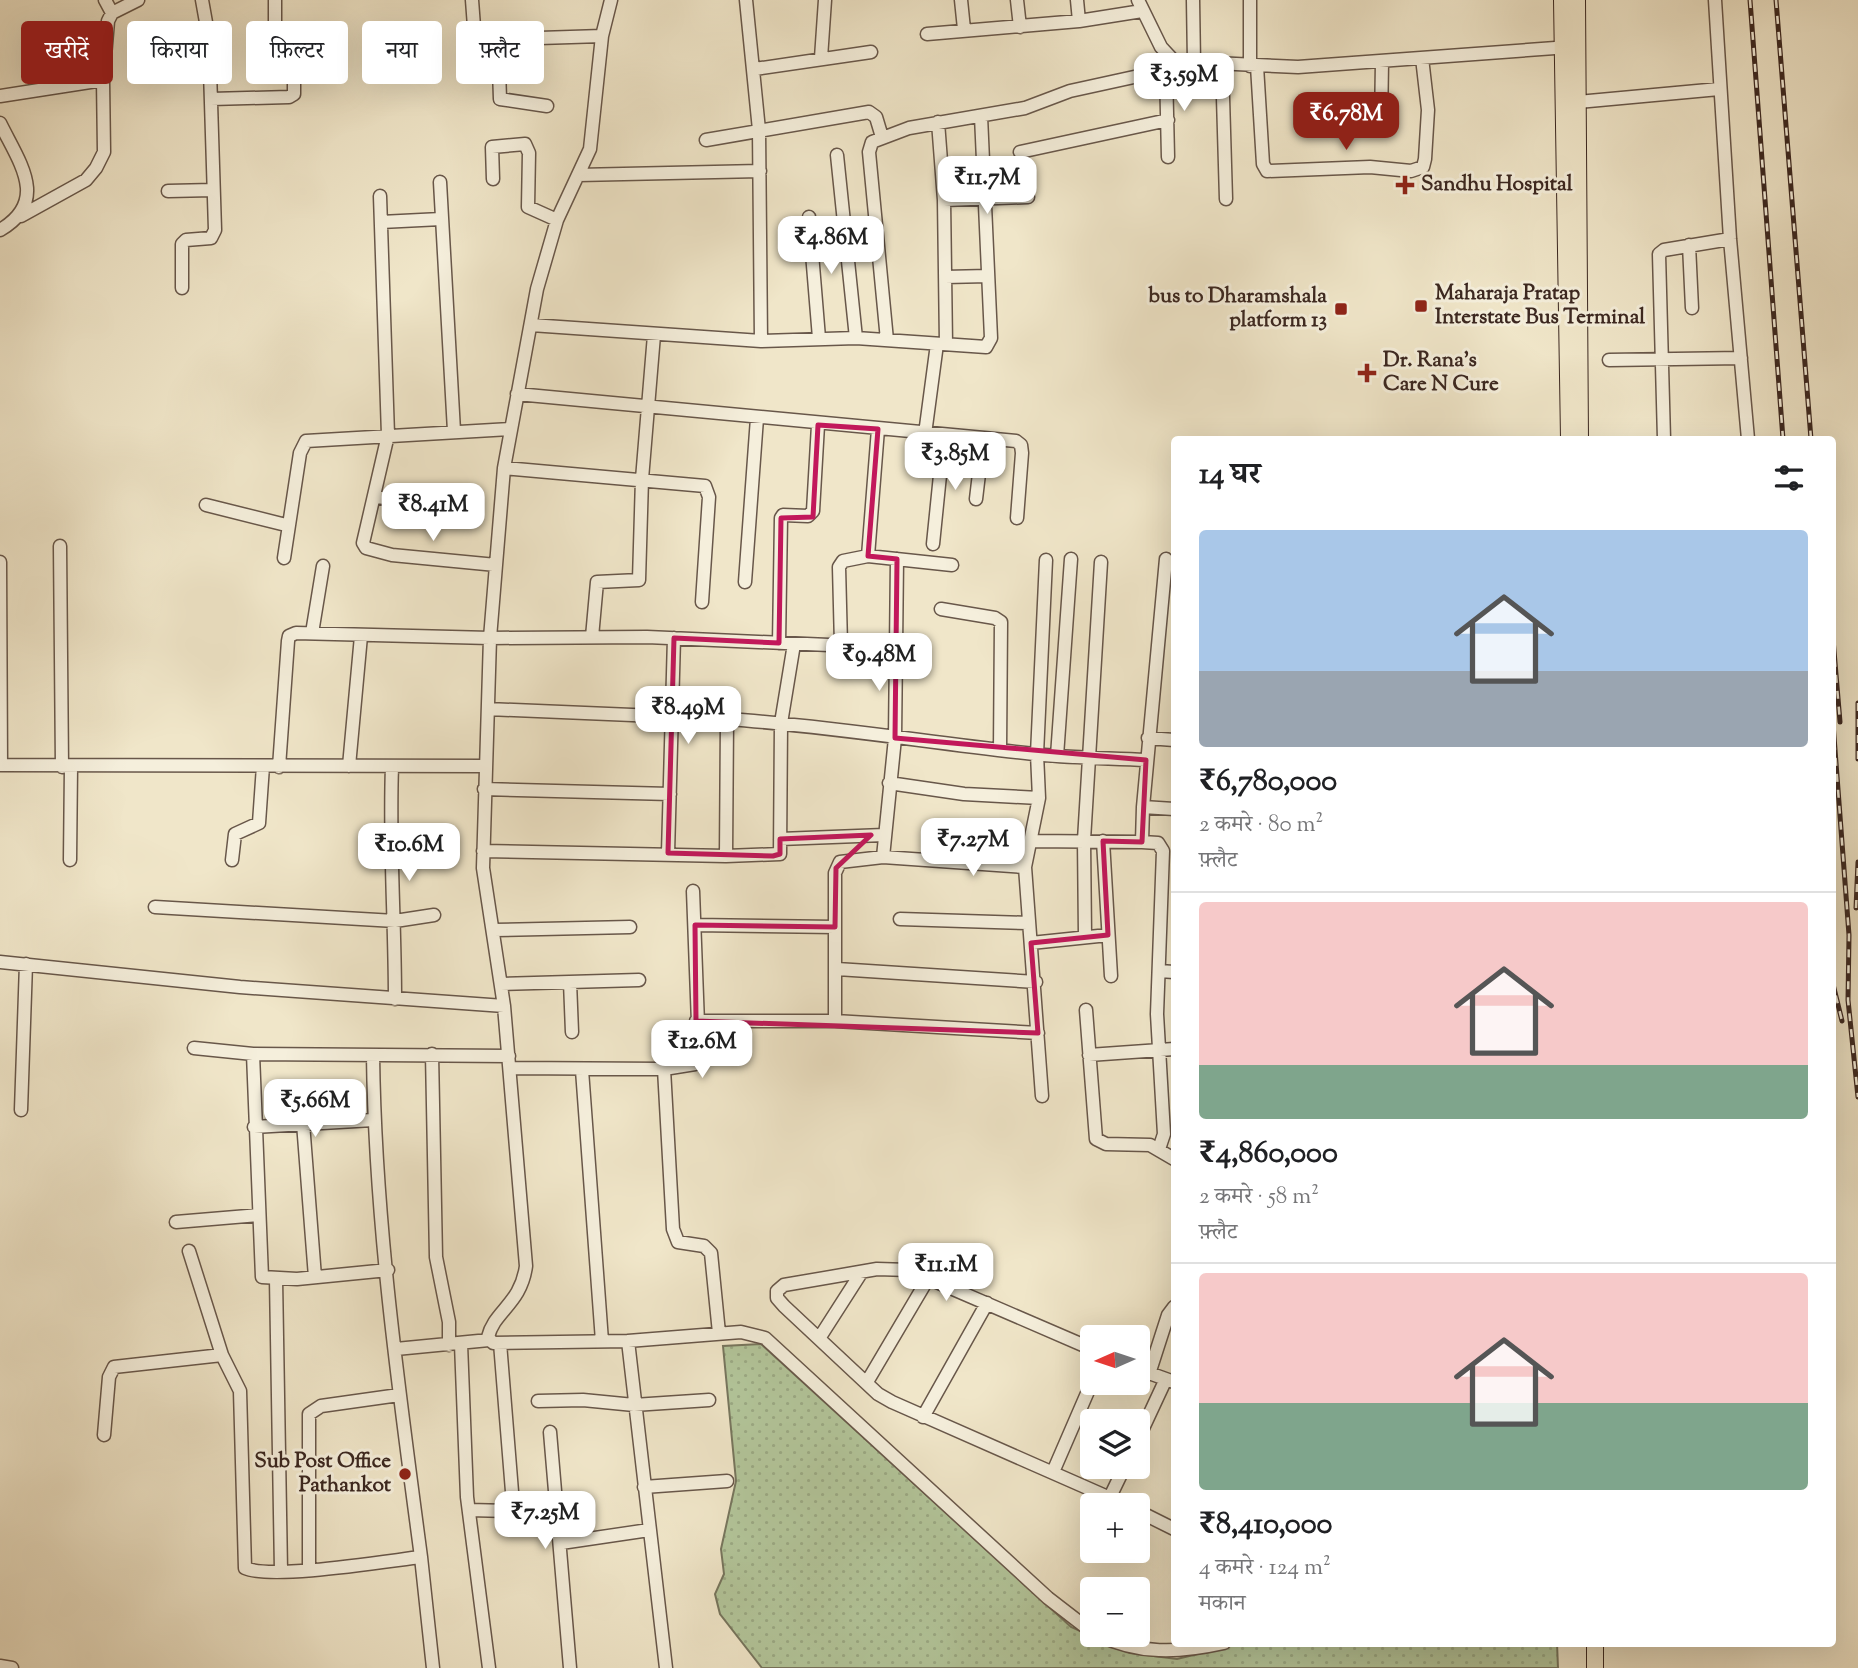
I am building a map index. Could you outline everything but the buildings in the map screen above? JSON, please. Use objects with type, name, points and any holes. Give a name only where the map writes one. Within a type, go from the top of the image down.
[{"type":"main road","points":[[1562,0],[1577,102],[1580,436]]},
{"type":"main road","points":[[1569,436],[1569,48],[1577,0]]},
{"type":"main road","points":[[1595,1647],[1595,1668]]},
{"type":"street","points":[[105,0],[112,13]]},
{"type":"street","points":[[107,21],[112,13],[138,0]]},
{"type":"street","points":[[182,288],[182,244],[186,240],[214,236],[209,39],[202,0]]},
{"type":"street","points":[[211,99],[289,97],[294,94],[294,53],[278,50],[275,44],[275,0]]},
{"type":"street","points":[[471,0],[473,21]]},
{"type":"street","points":[[469,1510],[509,1511],[513,1504],[491,1328],[521,1290],[526,1266],[504,1006],[483,851],[490,638],[504,468],[531,325],[557,220],[590,149],[602,36],[611,0]]},
{"type":"street","points":[[746,0],[759,130],[761,341]]},
{"type":"street","points":[[821,58],[825,0]]},
{"type":"street","points":[[961,0],[964,29]]},
{"type":"street","points":[[1017,0],[1020,27]]},
{"type":"street","points":[[1077,0],[1079,21]]},
{"type":"street","points":[[1192,0],[1194,63]]},
{"type":"street","points":[[1250,0],[1263,164],[1267,171],[1370,167],[1411,171],[1423,167],[1428,110],[1422,58]]},
{"type":"street","points":[[1715,0],[1730,239],[1748,436]]},
{"type":"street","points":[[926,34],[1079,21],[1140,5],[1170,66],[1168,157]]},
{"type":"street","points":[[544,38],[602,36]]},
{"type":"street","points":[[887,340],[869,148],[882,137],[938,122],[1031,106],[1070,91],[1170,66],[1194,63],[1254,66],[1382,62],[1569,48]]},
{"type":"street","points":[[754,69],[871,52]]},
{"type":"street","points":[[1381,124],[1382,62]]},
{"type":"street","points":[[1222,64],[1226,199]]},
{"type":"street","points":[[0,96],[77,84]]},
{"type":"street","points":[[0,230],[75,188],[96,168],[106,138],[103,84]]},
{"type":"street","points":[[500,84],[500,99],[547,106]]},
{"type":"street","points":[[1577,102],[1719,89]]},
{"type":"street","points":[[706,140],[869,112],[874,113],[882,137]]},
{"type":"street","points":[[531,325],[761,341],[856,338],[989,346],[987,199],[981,116]]},
{"type":"street","points":[[1020,152],[1168,120]]},
{"type":"street","points":[[925,434],[941,344],[945,277],[944,200],[938,122]]},
{"type":"street","points":[[1,128],[20,160],[26,183],[27,198],[21,216]]},
{"type":"street","points":[[493,179],[492,147],[524,144],[529,153],[528,207],[557,220]]},
{"type":"street","points":[[837,155],[856,338]]},
{"type":"street","points":[[578,175],[760,171]]},
{"type":"street","points":[[440,182],[454,431]]},
{"type":"street","points":[[168,191],[213,190]]},
{"type":"street","points":[[380,196],[388,435],[363,538],[366,548],[392,555],[496,565]]},
{"type":"street","points":[[944,200],[1028,197]]},
{"type":"street","points":[[809,217],[819,338]]},
{"type":"street","points":[[381,222],[442,219]]},
{"type":"street","points":[[1664,436],[1657,261],[1664,250],[1730,239]]},
{"type":"street","points":[[1689,245],[1692,309]]},
{"type":"street","points":[[945,277],[988,276]]},
{"type":"street","points":[[592,637],[597,582],[639,580],[642,478],[654,335]]},
{"type":"street","points":[[1609,360],[1741,358]]},
{"type":"street","points":[[517,394],[818,425],[1016,441],[1021,445],[1017,518]]},
{"type":"street","points":[[745,582],[757,418]]},
{"type":"street","points":[[779,643],[781,519],[783,515],[808,516],[813,511],[818,425]]},
{"type":"street","points":[[284,558],[286,525],[299,453],[306,442],[511,429]]},
{"type":"street","points":[[868,556],[878,429]]},
{"type":"street","points":[[933,544],[944,436]]},
{"type":"street","points":[[976,499],[983,440]]},
{"type":"street","points":[[504,468],[642,478],[699,485],[708,489],[702,602]]},
{"type":"street","points":[[375,497],[427,502]]},
{"type":"street","points":[[206,505],[286,525]]},
{"type":"street","points":[[60,546],[70,860]]},
{"type":"street","points":[[841,645],[839,567],[843,561],[868,556],[952,565]]},
{"type":"street","points":[[883,857],[895,738],[897,559]]},
{"type":"street","points":[[1042,1096],[1036,982],[1028,923],[1025,867],[1039,798],[1037,754],[1046,559]]},
{"type":"street","points":[[1057,756],[1071,559]]},
{"type":"street","points":[[1142,842],[1148,738],[1168,623],[1166,559]]},
{"type":"street","points":[[0,562],[0,765],[486,766]]},
{"type":"street","points":[[1085,936],[1084,841],[1101,562]]},
{"type":"street","points":[[312,632],[323,566]]},
{"type":"street","points":[[941,609],[1001,622],[1000,750]]},
{"type":"street","points":[[279,766],[289,636],[312,632],[361,636],[674,638],[897,648]]},
{"type":"street","points":[[349,766],[361,636]]},
{"type":"street","points":[[668,853],[674,638]]},
{"type":"street","points":[[483,851],[726,856],[780,854],[781,723],[794,643]]},
{"type":"street","points":[[488,709],[781,723],[844,728],[895,738],[1037,754],[1146,760]]},
{"type":"street","points":[[726,856],[727,719]]},
{"type":"street","points":[[1148,738],[1171,740]]},
{"type":"street","points":[[232,860],[235,834],[259,823],[263,765]]},
{"type":"street","points":[[392,767],[390,844],[395,920],[395,999]]},
{"type":"street","points":[[889,783],[964,793],[1039,798]]},
{"type":"street","points":[[484,789],[670,794]]},
{"type":"street","points":[[1143,807],[1171,809]]},
{"type":"street","points":[[780,839],[884,835]]},
{"type":"street","points":[[1030,841],[1142,842],[1158,843],[1162,847],[1158,1051],[1164,1134],[1159,1149]]},
{"type":"street","points":[[1103,841],[1111,976]]},
{"type":"street","points":[[835,1021],[838,865],[883,857],[1025,867]]},
{"type":"street","points":[[194,1048],[253,1054],[432,1054],[582,1070],[690,1068],[695,1064],[699,1049],[693,891]]},
{"type":"street","points":[[155,907],[395,920],[434,915]]},
{"type":"street","points":[[900,919],[1028,923]]},
{"type":"street","points":[[695,926],[835,927]]},
{"type":"street","points":[[494,930],[630,927]]},
{"type":"street","points":[[1031,943],[1108,936]]},
{"type":"street","points":[[0,962],[240,987],[504,1006]]},
{"type":"street","points":[[20,1110],[26,964]]},
{"type":"street","points":[[837,969],[1036,982]]},
{"type":"street","points":[[1159,971],[1171,972]]},
{"type":"street","points":[[501,984],[639,980]]},
{"type":"street","points":[[570,982],[572,1032]]},
{"type":"street","points":[[1086,1010],[1096,1139],[1106,1144],[1150,1145],[1171,1157]]},
{"type":"street","points":[[696,1021],[835,1021],[1038,1033]]},
{"type":"street","points":[[1089,1055],[1171,1049]]},
{"type":"street","points":[[253,1054],[262,1277],[314,1277],[388,1270]]},
{"type":"street","points":[[432,1054],[436,1257],[455,1344],[469,1510],[489,1668]]},
{"type":"street","points":[[373,1055],[373,1120],[399,1395],[433,1668]]},
{"type":"street","points":[[664,1069],[673,1229],[678,1242],[704,1245],[711,1253],[719,1333]]},
{"type":"street","points":[[582,1070],[602,1341]]},
{"type":"street","points":[[254,1127],[373,1120]]},
{"type":"street","points":[[303,1123],[314,1277]]},
{"type":"street","points":[[176,1222],[258,1215]]},
{"type":"street","points":[[190,1251],[222,1355],[237,1382],[242,1404],[245,1567],[252,1571],[309,1570],[421,1557]]},
{"type":"street","points":[[1080,1344],[929,1277],[898,1268],[779,1288],[779,1301],[885,1398],[1101,1493]]},
{"type":"street","points":[[820,1337],[861,1273]]},
{"type":"street","points":[[867,1382],[929,1277]]},
{"type":"street","points":[[276,1279],[281,1571]]},
{"type":"street","points":[[923,1416],[986,1303]]},
{"type":"street","points":[[1150,1356],[1171,1311]]},
{"type":"street","points":[[396,1349],[494,1342],[628,1341],[719,1333],[751,1333],[765,1338],[1048,1598],[1080,1622]]},
{"type":"street","points":[[628,1341],[666,1668]]},
{"type":"street","points":[[104,1435],[109,1377],[114,1367],[222,1355]]},
{"type":"street","points":[[1150,1374],[1169,1381],[1150,1417]]},
{"type":"street","points":[[309,1570],[309,1414],[321,1406],[399,1395]]},
{"type":"street","points":[[1053,1472],[1086,1395]]},
{"type":"street","points":[[538,1401],[583,1400],[634,1405],[709,1400]]},
{"type":"street","points":[[550,1432],[570,1668]]},
{"type":"street","points":[[644,1487],[727,1482]]},
{"type":"street","points":[[1150,1515],[1171,1523]]},
{"type":"street","points":[[561,1543],[649,1530]]},
{"type":"street","points":[[1132,1647],[1172,1652],[1201,1647]]},
{"type":"street","points":[[0,1666],[12,1668]]},
{"type":"highlighted area","points":[[818,425],[878,429],[868,556],[897,559],[895,738],[1146,760],[1142,842],[1103,841],[1108,935],[1031,943],[1038,1033],[696,1021],[695,925],[835,927],[836,868],[871,835],[780,839],[780,854],[773,856],[668,853],[674,638],[779,643],[781,518],[813,517]]},
{"type":"green space","points":[[761,1344],[1071,1627],[1080,1631],[1080,1647],[1116,1647],[1130,1653],[1177,1659],[1226,1647],[1557,1647],[1558,1668],[762,1668],[720,1614],[715,1594],[724,1574],[721,1549],[736,1481],[723,1346]]},
{"type":"railway","points":[[1750,0],[1783,436]]},
{"type":"railway","points":[[1776,0],[1811,436]]},
{"type":"railway","points":[[1836,674],[1840,722]]},
{"type":"railway","points":[[1858,703],[1858,759]]},
{"type":"railway","points":[[1836,763],[1849,935],[1848,1000],[1858,1097]]},
{"type":"railway","points":[[1856,908],[1858,862]]},
{"type":"railway","points":[[1836,996],[1842,1021]]},
{"type":"place","name":"Sandhu Hospital","points":[[1405,185]]},
{"type":"place","name":"Maharaja Pratap Interstate Bus Terminal","points":[[1421,306]]},
{"type":"place","name":"bus to Dharamshala platform 13","points":[[1341,309]]},
{"type":"place","name":"Dr. Rana's Care N Cure","points":[[1367,373]]},
{"type":"place","name":"Sub Post Office Pathankot","points":[[405,1474]]}]
